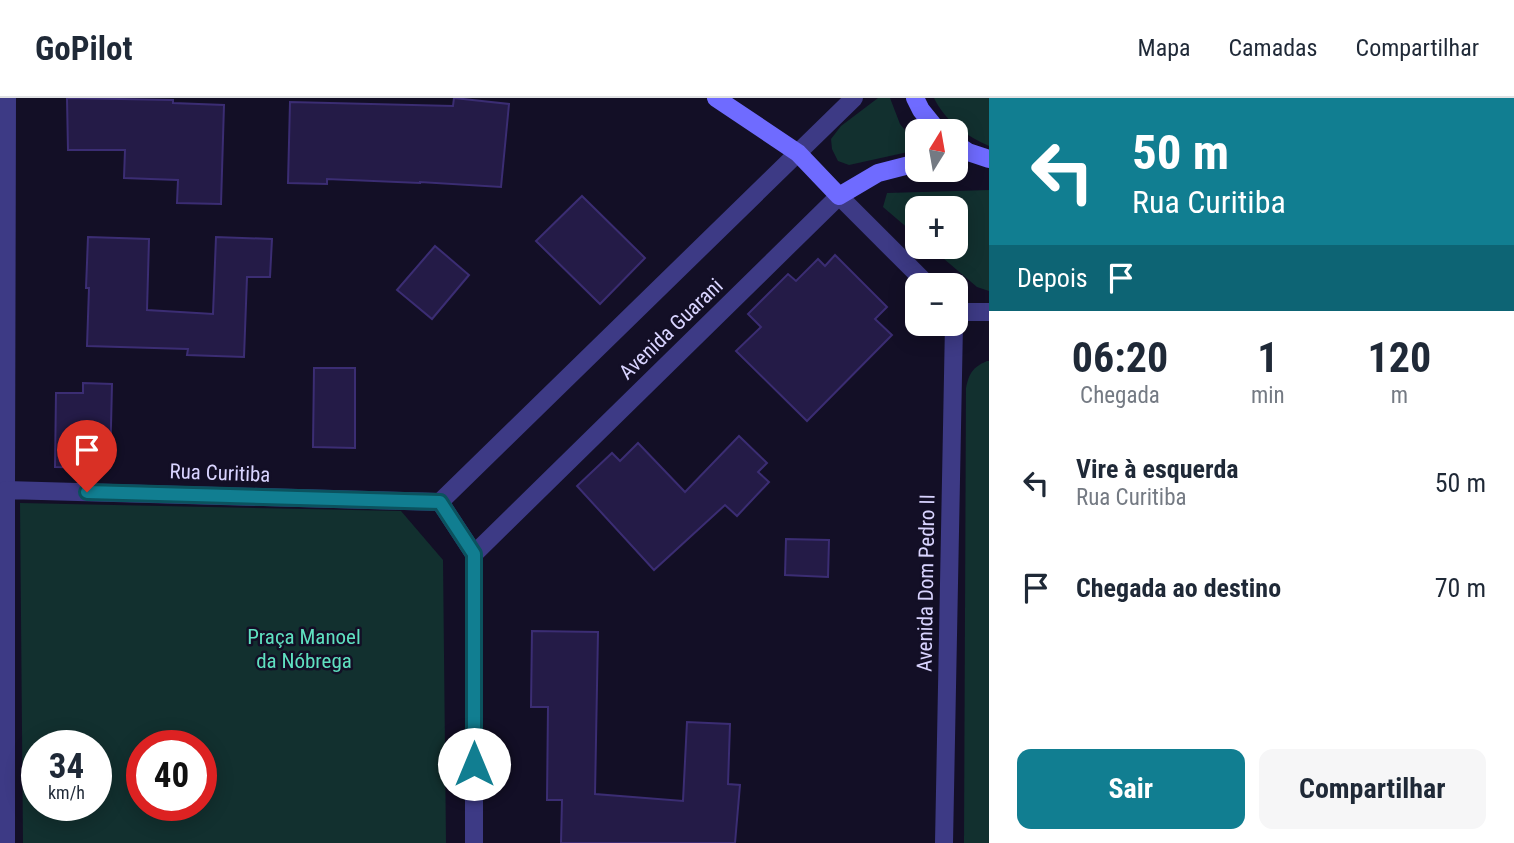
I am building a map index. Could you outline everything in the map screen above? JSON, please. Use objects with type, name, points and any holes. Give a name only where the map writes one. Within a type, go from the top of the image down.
[{"type":"main road","points":[[716,98],[798,152],[839,196]]},
{"type":"main road","points":[[915,98],[928,119]]},
{"type":"main road","points":[[968,152],[989,160]]},
{"type":"main road","points":[[968,160],[989,160]]},
{"type":"main road","name":"Avenida Guarani","points":[[839,196],[878,173],[905,166]]},
{"type":"street","points":[[6,843],[3,490],[7,98]]},
{"type":"street","name":"Avenida Guarani","points":[[440,502],[854,98]]},
{"type":"street","points":[[839,196],[916,273]]},
{"type":"street","name":"Avenida Guarani","points":[[474,554],[839,196]]},
{"type":"street","points":[[968,312],[989,312]]},
{"type":"street","name":"Avenida Dom Pedro II","points":[[944,843],[954,336]]},
{"type":"street","name":"Rua Curitiba","points":[[3,490],[440,502]]},
{"type":"street","points":[[440,502],[474,554],[474,843]]},
{"type":"green space","points":[[878,98],[890,98],[905,130],[905,153],[849,165],[838,161],[831,139],[841,126]]},
{"type":"green space","points":[[934,98],[989,98],[989,146],[968,135],[968,119],[949,119]]},
{"type":"green space","points":[[989,190],[989,291],[977,287],[968,279],[968,273],[961,273],[944,259],[968,259],[968,196],[905,196],[905,226],[883,207],[887,193]]},
{"type":"green space","points":[[987,361],[989,843],[964,843],[966,388],[972,371]]},
{"type":"green space","name":"Praça Manoel da Nóbrega","points":[[20,503],[401,511],[443,560],[446,843],[23,843],[23,821],[112,821],[112,730],[22,730]]},
{"type":"building","points":[[67,98],[173,100],[173,103],[224,105],[221,204],[177,203],[178,180],[124,178],[125,150],[68,150]]},
{"type":"building","points":[[454,98],[509,104],[501,187],[327,179],[327,184],[288,183],[290,102],[453,106]]},
{"type":"building","points":[[582,196],[645,258],[600,304],[536,241]]},
{"type":"building","points":[[88,237],[149,239],[147,310],[213,314],[216,237],[272,239],[270,277],[247,277],[244,357],[187,355],[188,349],[87,346]]},
{"type":"building","points":[[435,246],[469,275],[432,319],[397,290]]},
{"type":"building","points":[[835,255],[887,307],[875,319],[892,335],[807,421],[736,351],[761,327],[748,314],[788,274],[796,281],[818,259],[825,266]]},
{"type":"building","points":[[314,368],[355,368],[355,448],[313,447]]},
{"type":"building","points":[[83,383],[112,384],[110,468],[55,467],[56,393],[83,393]]},
{"type":"building","points":[[739,436],[767,463],[758,472],[769,482],[737,516],[725,505],[654,570],[577,486],[612,453],[620,461],[638,443],[685,492]]},
{"type":"building","points":[[786,539],[829,540],[828,577],[785,575]]},
{"type":"building","points":[[532,631],[598,632],[595,794],[683,801],[687,722],[730,724],[728,784],[740,785],[735,843],[561,843],[562,800],[547,800],[548,707],[531,707]]},
{"type":"route","points":[[87,492],[440,502],[474,554],[474,764]]}]
